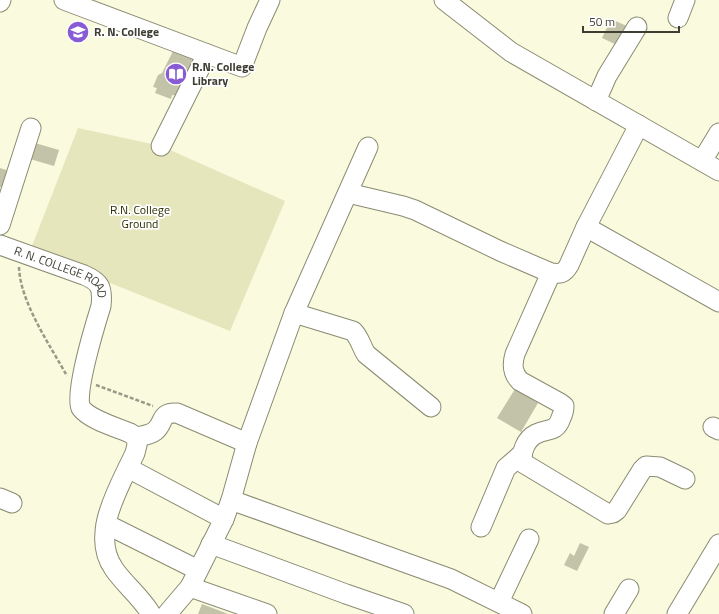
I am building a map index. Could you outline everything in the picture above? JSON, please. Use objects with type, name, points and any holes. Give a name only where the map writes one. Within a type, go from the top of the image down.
[{"type":"street","points":[[64,0],[242,67],[270,0]]},
{"type":"street","points":[[444,0],[511,52],[719,171]]},
{"type":"street","points":[[678,18],[685,0]]},
{"type":"street","points":[[596,101],[607,76],[637,28]]},
{"type":"street","points":[[161,146],[207,54]]},
{"type":"street","points":[[348,193],[415,210],[500,251],[551,273],[560,274],[566,271],[586,227],[639,125]]},
{"type":"street","points":[[0,225],[31,128]]},
{"type":"street","points":[[702,161],[719,133]]},
{"type":"street","points":[[167,614],[190,587],[224,519],[247,443],[294,313],[368,147]]},
{"type":"street","points":[[586,227],[719,302]]},
{"type":"street","name":"R. N. COLLEGE ROAD","points":[[0,245],[94,279],[100,286],[102,296],[101,306],[80,389]]},
{"type":"street","points":[[551,273],[513,361],[516,377],[520,381],[560,403],[564,406],[564,411],[559,424],[549,431],[537,433],[533,436],[524,448],[522,454],[523,464],[608,514],[617,510],[646,466],[660,467],[685,479]]},
{"type":"street","points":[[294,313],[353,331],[358,336],[361,347],[366,354],[431,408]]},
{"type":"street","points":[[80,389],[80,406],[86,414],[136,437],[148,435],[155,431],[164,416],[171,413],[177,413],[247,443]]},
{"type":"street","points":[[136,437],[137,445],[135,453],[114,499],[106,524],[104,541],[107,556],[113,568],[143,602],[151,614]]},
{"type":"street","points":[[481,527],[503,474],[510,464],[522,454]]},
{"type":"street","points":[[128,468],[224,519]]},
{"type":"street","points":[[231,500],[436,573],[472,588],[522,614]]},
{"type":"street","points":[[106,524],[198,570]]},
{"type":"street","points":[[498,602],[529,539]]},
{"type":"street","points":[[211,544],[404,614]]},
{"type":"street","points":[[677,614],[719,544]]},
{"type":"street","points":[[190,587],[267,614]]},
{"type":"street","points":[[614,614],[629,590]]},
{"type":"path","points":[[18,252],[19,276],[23,293],[37,322],[80,389],[171,413]]},
{"type":"green space","name":"R.N. College Ground","points":[[78,128],[161,146],[285,201],[230,331],[30,251]]},
{"type":"building","points":[[611,19],[629,27],[619,46],[602,38]]},
{"type":"building","name":"R.N. College Library","points":[[174,49],[198,60],[178,96],[172,95],[171,99],[155,93],[157,88],[153,87],[158,75],[162,73]]},
{"type":"building","points":[[35,143],[59,150],[54,166],[30,159]]},
{"type":"building","points":[[0,168],[16,173],[10,191],[0,187]]},
{"type":"building","points":[[515,389],[538,403],[521,432],[497,418]]},
{"type":"building","points":[[580,543],[589,547],[577,571],[564,565],[570,553],[574,556]]},
{"type":"building","points":[[202,604],[223,612],[228,614],[198,614]]},
{"type":"place","name":"R. N. College","points":[[78,32]]},
{"type":"place","name":"R.N. College Library","points":[[176,74]]}]
